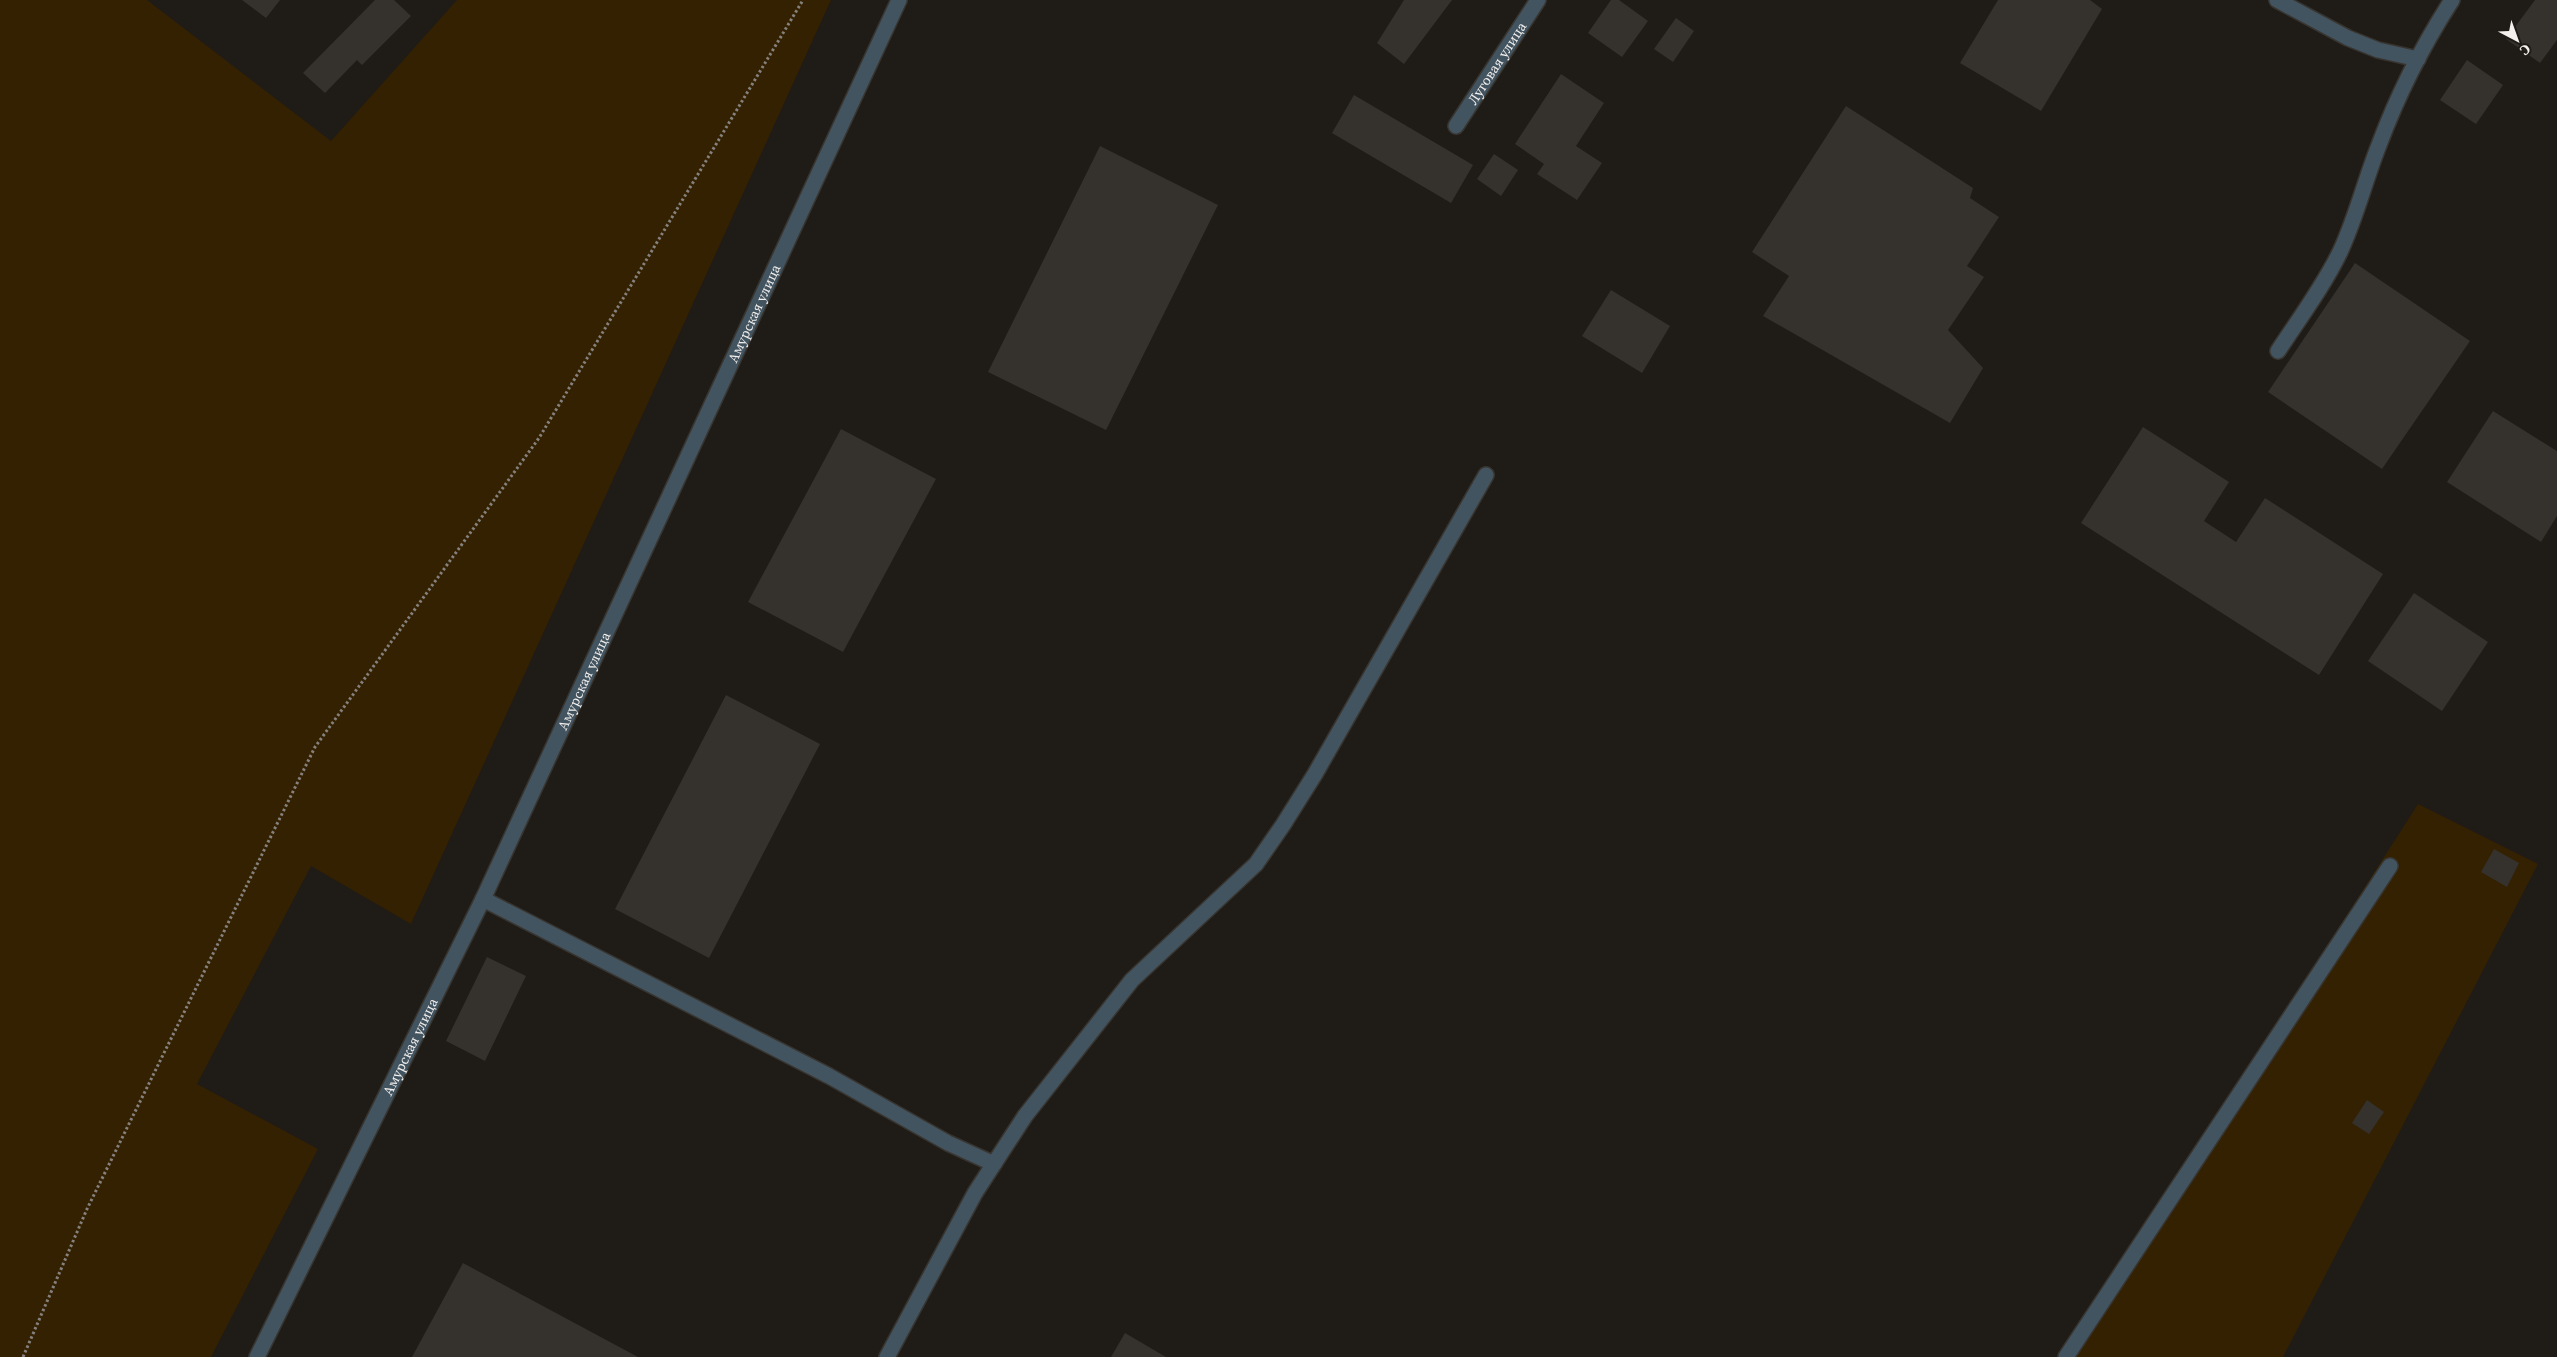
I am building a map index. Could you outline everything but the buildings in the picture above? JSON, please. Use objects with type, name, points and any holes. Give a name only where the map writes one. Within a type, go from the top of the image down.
[{"type":"street","name":"Амурская улица","points":[[257,1357],[483,899],[899,0]]},
{"type":"street","name":"Луговая улица","points":[[1456,126],[1538,0]]},
{"type":"street","points":[[2277,0],[2348,38],[2378,50],[2418,59]]},
{"type":"street","points":[[2278,351],[2328,275],[2340,251],[2379,144],[2428,36],[2452,0]]},
{"type":"street","points":[[887,1357],[975,1193],[1026,1116],[1132,980],[1256,864],[1315,774],[1486,475]]},
{"type":"street","points":[[2066,1357],[2390,866]]},
{"type":"street","points":[[483,899],[828,1076],[948,1143],[994,1164]]},
{"type":"path","points":[[23,1357],[87,1209],[315,747],[539,438],[804,0]]},
{"type":"shaded area","points":[[0,0],[147,0],[331,141],[457,0],[831,0],[411,924],[311,866],[197,1084],[318,1149],[211,1357],[0,1357]]},
{"type":"shaded area","points":[[2418,804],[2538,864],[2283,1357],[2064,1357]]}]
